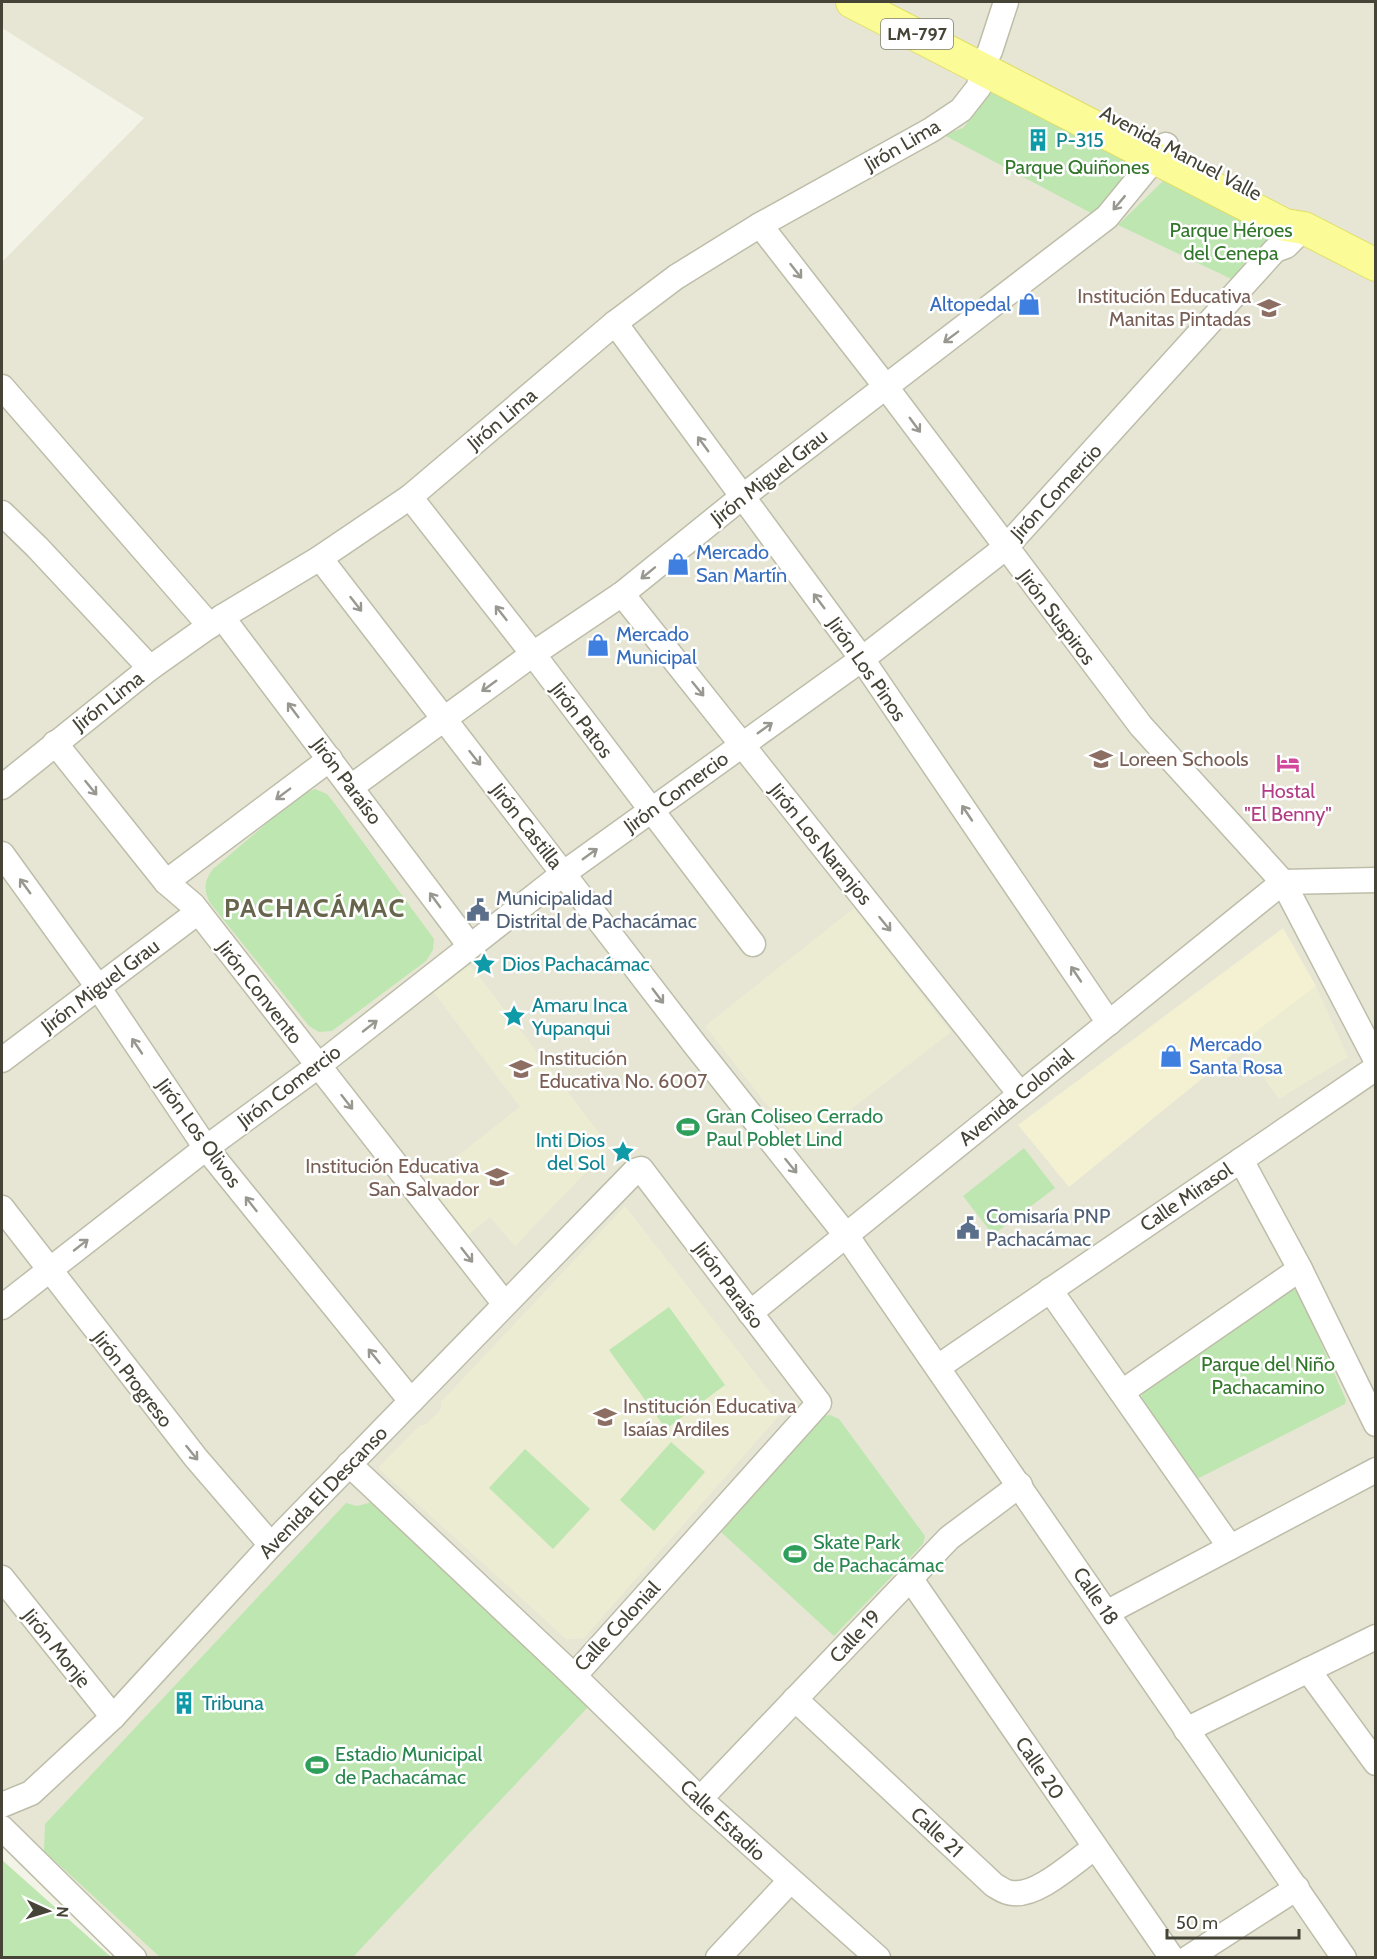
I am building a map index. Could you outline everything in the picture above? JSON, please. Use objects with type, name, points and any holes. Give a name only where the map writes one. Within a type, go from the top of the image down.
[{"type":"main road","name":"Avenida Manuel Valle","points":[[852,2],[986,59]]},
{"type":"main road","name":"Avenida Manuel Valle","points":[[891,2],[986,59],[1161,152],[1285,225],[1304,228]]},
{"type":"main road","name":"LM-797","points":[[1304,228],[1376,265]]},
{"type":"street","name":"Jirón Lima","points":[[2,787],[150,668],[216,622],[320,558],[410,497],[615,323],[676,278],[760,225],[943,123],[975,95],[1006,2]]},
{"type":"street","name":"Jirón Miguel Grau","points":[[351,787],[533,654],[622,594],[742,497],[1107,218],[1161,152]]},
{"type":"street","name":"Jirón Suspiros","points":[[760,225],[886,387],[1141,726],[1283,882],[1376,1060]]},
{"type":"street","name":"Jirón Comercio","points":[[2,1307],[206,1148],[318,1066],[564,873],[862,659],[1005,548],[1275,250],[1286,246],[1304,228]]},
{"type":"street","name":"Jirón Los Pinos","points":[[615,323],[862,659],[1109,1023]]},
{"type":"street","name":"Jirón Paraíso","points":[[2,387],[216,622],[330,759],[470,946]]},
{"type":"street","name":"Jirón Patos","points":[[410,497],[533,654],[753,944]]},
{"type":"street","points":[[2,513],[38,547],[150,668]]},
{"type":"street","name":"Jirón Castilla","points":[[320,558],[696,1046],[846,1235]]},
{"type":"street","name":"Jirón Los Naranjos","points":[[622,594],[1020,1094]]},
{"type":"street","name":"Jirón Convento","points":[[55,743],[166,882],[198,912],[504,1303]]},
{"type":"street","points":[[166,882],[330,759]]},
{"type":"street","name":"Jirón Los Olivos","points":[[2,854],[98,987],[206,1148],[411,1401]]},
{"type":"street","points":[[1283,882],[1376,880]]},
{"type":"street","name":"Avenida Colonial","points":[[750,1313],[1283,882]]},
{"type":"street","name":"Jirón Miguel Grau","points":[[2,1060],[198,912]]},
{"type":"street","name":"Calle Mirasol","points":[[938,1367],[1376,1068]]},
{"type":"street","points":[[1241,1160],[1300,1269],[1376,1424]]},
{"type":"street","name":"Jirón Paraíso","points":[[638,1169],[646,1172],[819,1403]]},
{"type":"street","name":"Avenida El Descanso","points":[[2,1805],[31,1793],[112,1717],[348,1464],[638,1169]]},
{"type":"street","name":"Jirón Progreso","points":[[2,1208],[196,1458],[271,1545]]},
{"type":"street","name":"Calle 18","points":[[846,1235],[1108,1612],[1186,1730],[1344,1958]]},
{"type":"street","points":[[1122,1392],[1300,1269]]},
{"type":"street","points":[[1050,1290],[1230,1547]]},
{"type":"street","name":"Calle Colonial","points":[[348,1464],[574,1676],[819,1403]]},
{"type":"street","points":[[1108,1612],[1376,1470]]},
{"type":"street","name":"Calle 19","points":[[700,1799],[949,1538],[1020,1485]]},
{"type":"street","name":"Jirón Monje","points":[[2,1578],[112,1717]]},
{"type":"street","name":"Calle 20","points":[[910,1578],[1172,1958]]},
{"type":"street","points":[[1186,1730],[1376,1637]]},
{"type":"street","points":[[1308,1670],[1376,1763]]},
{"type":"street","name":"Calle Estadio","points":[[574,1676],[700,1799],[878,1958]]},
{"type":"street","name":"Calle 21","points":[[795,1699],[994,1885],[1010,1893],[1024,1893],[1041,1886],[1094,1848]]},
{"type":"street","points":[[2,1828],[134,1958]]},
{"type":"street","points":[[718,1958],[790,1881]]},
{"type":"street","points":[[1188,1958],[1297,1888]]},
{"type":"shaded area","points":[[2,2],[1375,2],[1375,1957],[122,1957],[2,1843],[2,262],[144,118],[2,28]]},
{"type":"shaded area","points":[[854,908],[951,1032],[801,1148],[705,1026]]},
{"type":"shaded area","name":"Mercado Santa Rosa","points":[[1283,928],[1316,986],[1069,1187],[1018,1125]]},
{"type":"shaded area","points":[[466,964],[471,966],[610,1147],[515,1246],[490,1217],[462,1240],[414,1182],[430,1169],[434,1174],[520,1107],[432,990]]},
{"type":"shaded area","points":[[1316,986],[1348,1057],[1279,1099],[1240,1044]]},
{"type":"shaded area","name":"Institución Educativa Isaías Ardiles","points":[[625,1206],[784,1410],[583,1639],[566,1639],[378,1468],[420,1425],[425,1425],[441,1409],[441,1402]]},
{"type":"green space","name":"Parque Quiñones","points":[[995,88],[1133,161],[1134,165],[1097,213],[1091,213],[944,135],[963,128]]},
{"type":"green space","name":"Parque Héroes del Cenepa","points":[[1166,178],[1282,230],[1242,284],[1118,225]]},
{"type":"green space","points":[[315,789],[327,794],[335,804],[434,939],[433,950],[426,961],[332,1031],[319,1032],[309,1026],[210,903],[206,893],[206,881],[213,869],[300,795]]},
{"type":"green space","points":[[1024,1148],[1055,1188],[993,1235],[963,1196]]},
{"type":"green space","name":"Parque del Niño Pachacamino","points":[[1287,1288],[1298,1291],[1346,1400],[1345,1404],[1199,1478],[1193,1473],[1142,1400],[1142,1391]]},
{"type":"green space","points":[[669,1307],[725,1385],[666,1429],[609,1350]]},
{"type":"green space","points":[[830,1415],[839,1419],[925,1536],[923,1544],[834,1636],[721,1532],[824,1416]]},
{"type":"green space","points":[[671,1442],[705,1472],[654,1531],[620,1500]]},
{"type":"green space","points":[[525,1449],[590,1509],[553,1549],[489,1488]]},
{"type":"green space","name":"Estadio Municipal de Pachacámac","points":[[372,1502],[589,1706],[353,1957],[160,1957],[44,1851],[45,1824],[346,1503],[357,1506]]},
{"type":"green space","points":[[2,1860],[111,1957],[2,1957]]},
{"type":"place","name":"P-315","points":[[1038,140]]},
{"type":"place","name":"Altopedal","points":[[1029,304]]},
{"type":"place","name":"Institución Educativa Manitas Pintadas","points":[[1269,308]]},
{"type":"place","name":"Mercado San Martín","points":[[678,564]]},
{"type":"place","name":"Mercado Municipal","points":[[598,645]]},
{"type":"place","name":"Loreen Schools","points":[[1101,759]]},
{"type":"place","name":"Hostal \"El Benny\"","points":[[1288,763]]},
{"type":"place","name":"Municipalidad Distrital de Pachacámac","points":[[478,910]]},
{"type":"place","name":"Dios Pachacámac","points":[[484,964]]},
{"type":"place","name":"Amaru Inca Yupanqui","points":[[514,1016]]},
{"type":"place","name":"Mercado Santa Rosa","points":[[1171,1056]]},
{"type":"place","name":"Institución Educativa No. 6007","points":[[521,1069]]},
{"type":"place","name":"Gran Coliseo Cerrado Paul Poblet Lind","points":[[688,1127]]},
{"type":"place","name":"Inti Dios del Sol","points":[[623,1152]]},
{"type":"place","name":"Institución Educativa San Salvador","points":[[497,1177]]},
{"type":"place","name":"Comisaría PNP Pachacámac","points":[[968,1228]]},
{"type":"place","name":"Institución Educativa Isaías Ardiles","points":[[605,1417]]},
{"type":"place","name":"Skate Park de Pachacámac","points":[[795,1554]]},
{"type":"place","name":"Tribuna","points":[[184,1703]]},
{"type":"place","name":"Estadio Municipal de Pachacámac","points":[[317,1765]]},
{"type":"district","name":"PACHACÁMAC","points":[[315,908]]}]
